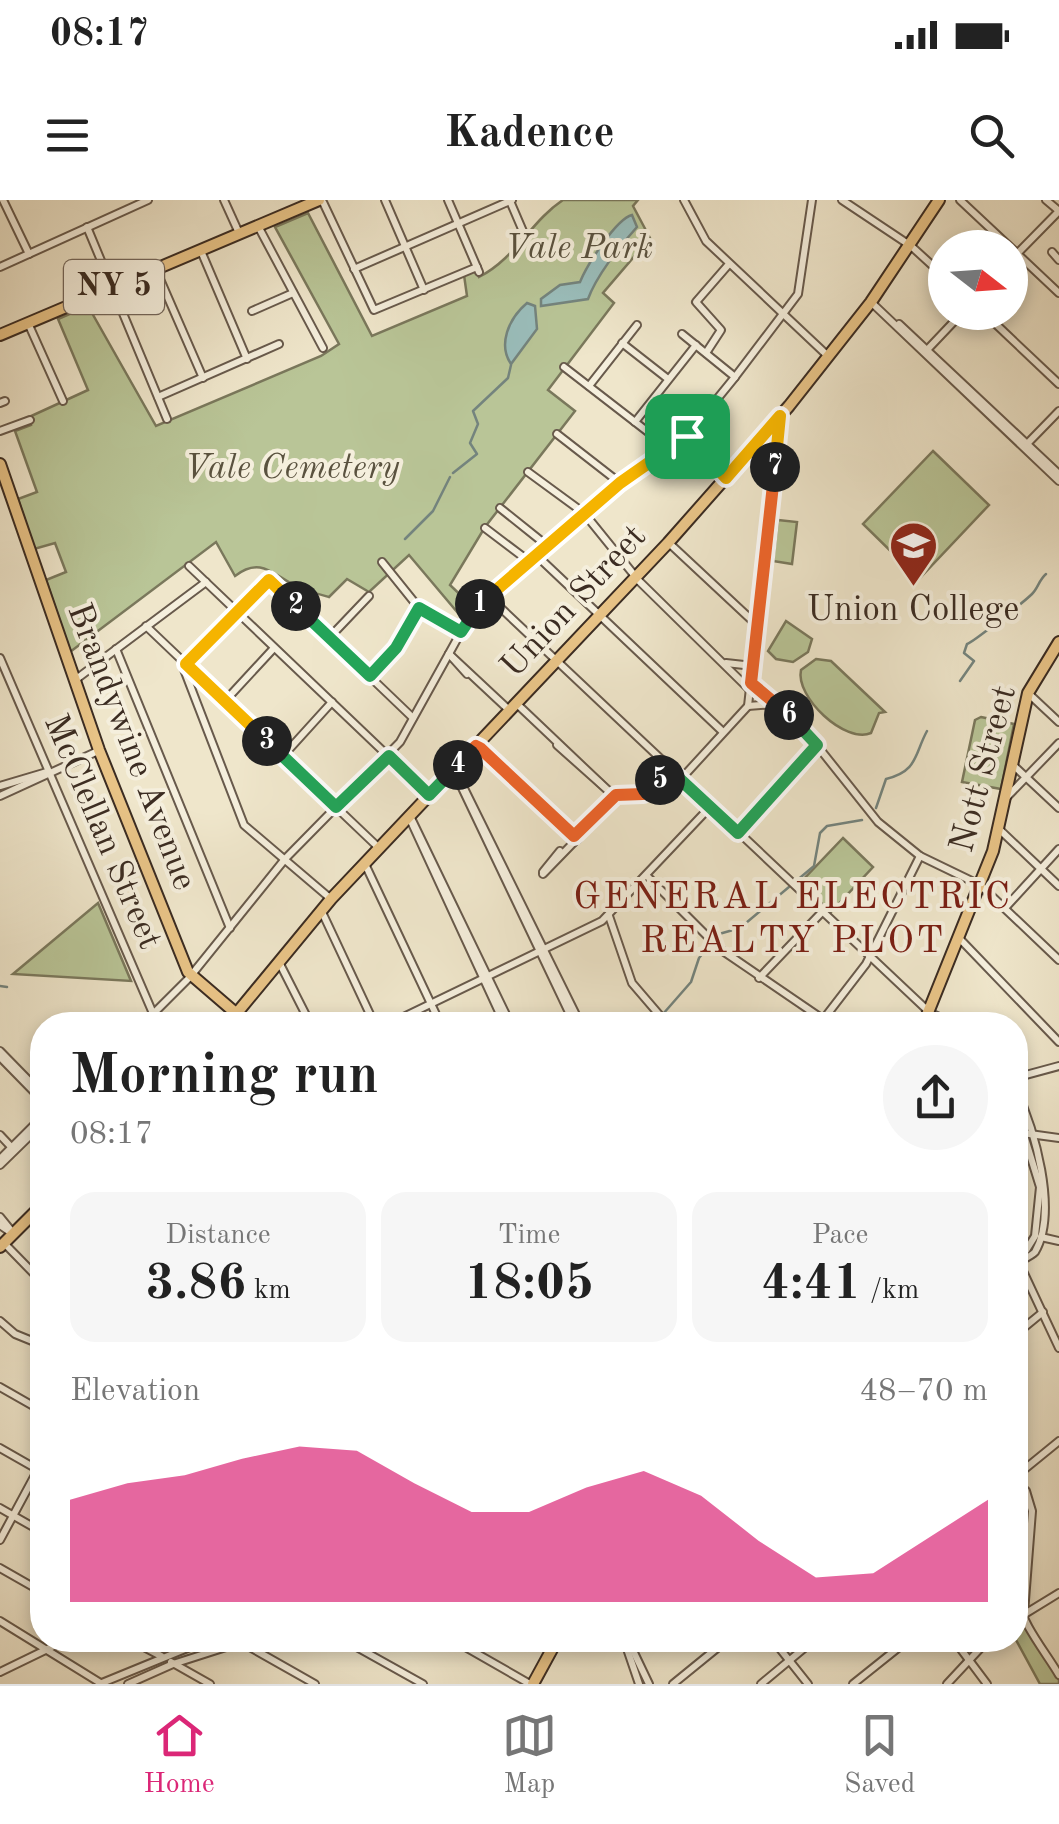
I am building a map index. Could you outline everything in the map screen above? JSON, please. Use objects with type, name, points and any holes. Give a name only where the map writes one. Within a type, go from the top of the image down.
[{"type":"main road","name":"NY 5","points":[[0,335],[240,234],[302,203],[321,200]]},
{"type":"main road","name":"Union Street","points":[[240,1012],[331,899],[668,543],[830,358],[911,246],[939,200]]},
{"type":"main road","name":"Brandywine Avenue","points":[[0,464],[4,490],[100,750],[191,975],[234,1012]]},
{"type":"main road","name":"Nott Street","points":[[932,1012],[998,828],[1028,693],[1059,642]]},
{"type":"main road","points":[[2,1245],[30,1217]]},
{"type":"main road","points":[[532,1684],[551,1652]]},
{"type":"street","points":[[2,200],[30,254]]},
{"type":"street","points":[[125,200],[129,209]]},
{"type":"street","points":[[0,267],[148,200]]},
{"type":"street","points":[[224,200],[240,234]]},
{"type":"street","points":[[321,200],[374,310],[478,270],[448,200]]},
{"type":"street","points":[[385,200],[424,290]]},
{"type":"street","points":[[354,268],[511,200],[525,236]]},
{"type":"street","points":[[684,200],[701,235],[830,358]]},
{"type":"street","points":[[155,1012],[191,975],[285,859],[389,756],[461,632],[487,596],[620,483],[687,436],[735,377],[784,315],[804,274],[812,200]]},
{"type":"street","points":[[842,200],[928,262]]},
{"type":"street","points":[[960,200],[992,230]]},
{"type":"street","points":[[1028,243],[1059,211],[1046,200]]},
{"type":"street","points":[[258,226],[323,348]]},
{"type":"street","points":[[87,227],[167,419]]},
{"type":"street","points":[[200,250],[247,359]]},
{"type":"street","points":[[1052,252],[1059,260]]},
{"type":"street","points":[[706,353],[722,330],[696,304],[729,264]]},
{"type":"street","points":[[1028,264],[1059,292]]},
{"type":"street","points":[[156,270],[203,378]]},
{"type":"street","points":[[252,311],[293,293]]},
{"type":"street","points":[[872,302],[1059,477]]},
{"type":"street","points":[[28,323],[63,401]]},
{"type":"street","points":[[589,386],[637,324]]},
{"type":"street","points":[[926,351],[946,330]]},
{"type":"street","points":[[1002,330],[1059,384]]},
{"type":"street","points":[[682,334],[735,377]]},
{"type":"street","points":[[622,343],[668,380]]},
{"type":"street","points":[[158,396],[279,344]]},
{"type":"street","points":[[635,422],[696,345]]},
{"type":"street","points":[[564,367],[670,448]]},
{"type":"street","points":[[1052,377],[1059,370]]},
{"type":"street","points":[[1026,446],[1059,410]]},
{"type":"street","points":[[681,780],[748,706],[780,416]]},
{"type":"street","points":[[0,432],[30,420]]},
{"type":"street","points":[[558,434],[620,483]]},
{"type":"street","points":[[687,436],[726,478]]},
{"type":"street","points":[[528,472],[584,513],[636,576],[751,686],[800,724],[870,813],[920,856],[980,885],[1058,959]]},
{"type":"street","points":[[500,508],[546,544]]},
{"type":"street","points":[[485,528],[526,560]]},
{"type":"street","points":[[668,543],[758,626]]},
{"type":"street","points":[[534,553],[723,732]]},
{"type":"street","points":[[382,562],[419,608],[461,632]]},
{"type":"street","points":[[190,566],[429,795]]},
{"type":"street","points":[[331,899],[244,826],[182,670],[269,580],[414,718]]},
{"type":"street","points":[[74,680],[206,582]]},
{"type":"street","points":[[330,638],[369,596]]},
{"type":"street","points":[[487,596],[932,1012]]},
{"type":"street","points":[[370,676],[396,648],[419,608]]},
{"type":"street","points":[[146,626],[380,848]]},
{"type":"street","points":[[225,701],[274,648]]},
{"type":"street","points":[[116,649],[230,928]]},
{"type":"street","points":[[449,654],[613,797]]},
{"type":"street","name":"McClellan Street","points":[[0,658],[152,1012]]},
{"type":"street","points":[[725,662],[753,666]]},
{"type":"street","points":[[1028,693],[1059,722]]},
{"type":"street","points":[[283,756],[332,702]]},
{"type":"street","points":[[748,706],[774,704]]},
{"type":"street","points":[[1005,799],[1059,743]]},
{"type":"street","points":[[738,833],[817,745]]},
{"type":"street","points":[[476,746],[574,839]]},
{"type":"street","points":[[0,796],[100,750]]},
{"type":"street","points":[[1012,764],[1059,808]]},
{"type":"street","points":[[454,770],[572,1012]]},
{"type":"street","points":[[574,839],[543,874],[619,790],[647,791],[670,770]]},
{"type":"street","points":[[0,786],[38,771],[48,772]]},
{"type":"street","points":[[416,1012],[609,916],[710,808]]},
{"type":"street","points":[[409,816],[502,1012]]},
{"type":"street","points":[[998,828],[1059,886]]},
{"type":"street","points":[[1004,908],[1059,850]]},
{"type":"street","points":[[830,1012],[871,956],[920,856]]},
{"type":"street","points":[[365,863],[435,1012]]},
{"type":"street","points":[[648,877],[720,948],[807,1012]]},
{"type":"street","points":[[321,911],[369,1012]]},
{"type":"street","points":[[759,978],[823,911]]},
{"type":"street","points":[[609,916],[632,983],[657,1012]]},
{"type":"street","points":[[958,938],[1059,1042]]},
{"type":"street","points":[[280,964],[304,1012]]},
{"type":"street","points":[[0,1054],[30,1085]]},
{"type":"street","points":[[1028,1074],[1059,1066]]},
{"type":"street","points":[[1028,1116],[1049,1188],[1036,1251],[1028,1255]]},
{"type":"street","points":[[1028,1131],[1059,1138]]},
{"type":"street","points":[[0,1162],[30,1133]]},
{"type":"street","points":[[0,1138],[13,1149]]},
{"type":"street","points":[[1028,1142],[1040,1187],[1038,1237]]},
{"type":"street","points":[[0,1221],[13,1234]]},
{"type":"street","points":[[1038,1237],[1059,1242]]},
{"type":"street","points":[[2,1245],[30,1271]]},
{"type":"street","points":[[1028,1283],[1059,1348]]},
{"type":"street","points":[[1028,1324],[1043,1312]]},
{"type":"street","points":[[1049,1322],[1059,1318]]},
{"type":"street","points":[[0,1321],[30,1340]]},
{"type":"street","points":[[0,1388],[30,1404]]},
{"type":"street","points":[[1028,1468],[1059,1441]]},
{"type":"street","points":[[0,1448],[30,1463]]},
{"type":"street","points":[[0,1540],[30,1488]]},
{"type":"street","points":[[1028,1498],[1032,1511],[1028,1606]]},
{"type":"street","points":[[0,1508],[30,1525]]},
{"type":"street","points":[[0,1568],[30,1585]]},
{"type":"street","points":[[1028,1612],[1059,1593]]},
{"type":"street","points":[[0,1621],[30,1641]]},
{"type":"street","points":[[1028,1621],[1059,1675]]},
{"type":"street","points":[[0,1672],[42,1652]]},
{"type":"street","points":[[46,1652],[101,1684],[173,1652]]},
{"type":"street","points":[[154,1652],[210,1684]]},
{"type":"street","points":[[128,1684],[213,1652]]},
{"type":"street","points":[[262,1652],[315,1684]]},
{"type":"street","points":[[366,1652],[423,1684]]},
{"type":"street","points":[[475,1652],[532,1684]]},
{"type":"street","points":[[631,1652],[639,1684]]},
{"type":"street","points":[[634,1652],[649,1684]]},
{"type":"street","points":[[673,1684],[712,1652]]},
{"type":"street","points":[[783,1652],[808,1683]]},
{"type":"street","points":[[761,1684],[800,1652]]},
{"type":"street","points":[[853,1684],[893,1652]]},
{"type":"street","points":[[963,1652],[987,1684]]},
{"type":"street","points":[[947,1684],[976,1652]]},
{"type":"green space","points":[[563,200],[638,200],[633,206],[650,238],[603,293],[614,303],[548,390],[575,411],[485,527],[450,585],[472,606],[463,619],[409,555],[369,592],[347,579],[329,597],[300,588],[260,567],[235,576],[216,542],[70,652],[46,580],[66,572],[55,543],[34,549],[18,499],[37,492],[15,431],[31,425],[29,417],[88,390],[58,319],[88,306],[156,426],[321,356],[339,344],[275,227],[308,213],[372,336],[467,296],[464,275],[475,269],[479,277],[492,269]]},
{"type":"green space","points":[[933,451],[989,505],[919,579],[863,524]]},
{"type":"green space","points":[[778,520],[797,522],[792,564],[773,561]]},
{"type":"green space","points":[[786,621],[812,639],[808,652],[793,662],[776,659],[768,651]]},
{"type":"green space","points":[[816,659],[831,661],[885,712],[879,713],[871,733],[848,732],[814,705],[801,681],[801,670]]},
{"type":"green space","points":[[981,717],[1014,724],[1001,789],[962,782],[975,720]]},
{"type":"green space","points":[[843,838],[873,867],[831,912],[800,883]]},
{"type":"green space","points":[[98,903],[131,981],[13,974]]},
{"type":"green space","points":[[1028,1627],[1059,1680],[1059,1684],[1040,1684],[1023,1652],[1028,1652]]},
{"type":"water","points":[[632,215],[637,227],[608,263],[588,299],[541,306],[541,299],[560,285],[580,282],[610,233]]},
{"type":"water","points":[[527,303],[535,306],[537,329],[511,364],[505,349],[507,332]]},
{"type":"waterway","points":[[453,473],[477,454],[470,443],[478,424],[473,411],[508,378],[511,365]]},
{"type":"waterway","points":[[405,539],[433,511],[450,477]]},
{"type":"waterway","points":[[960,681],[974,661],[964,653],[967,644],[1034,592],[1046,574]]},
{"type":"waterway","points":[[876,808],[886,779],[910,767],[927,731]]},
{"type":"waterway","points":[[665,1012],[691,982],[699,958],[719,934],[740,928],[814,866],[820,833],[827,826],[862,820]]},
{"type":"waterway","points":[[0,986],[7,987]]},
{"type":"place","name":"Union College","points":[[913,588]]},
{"type":"district","name":"GENERAL ELECTRIC REALTY PLOT","points":[[793,920]]},
{"type":"route","points":[[780,416],[751,683],[800,724],[817,745],[772,790],[738,833],[670,770],[643,794],[616,795],[574,836],[476,746],[429,795],[389,756],[336,807],[186,664],[269,580],[370,676],[396,648],[419,608],[461,632],[506,577],[620,483],[687,436],[726,478],[780,416]]},
{"type":"park label","name":"Vale Park","points":[[579,248]]},
{"type":"park label","name":"Vale Cemetery","points":[[292,468]]}]
